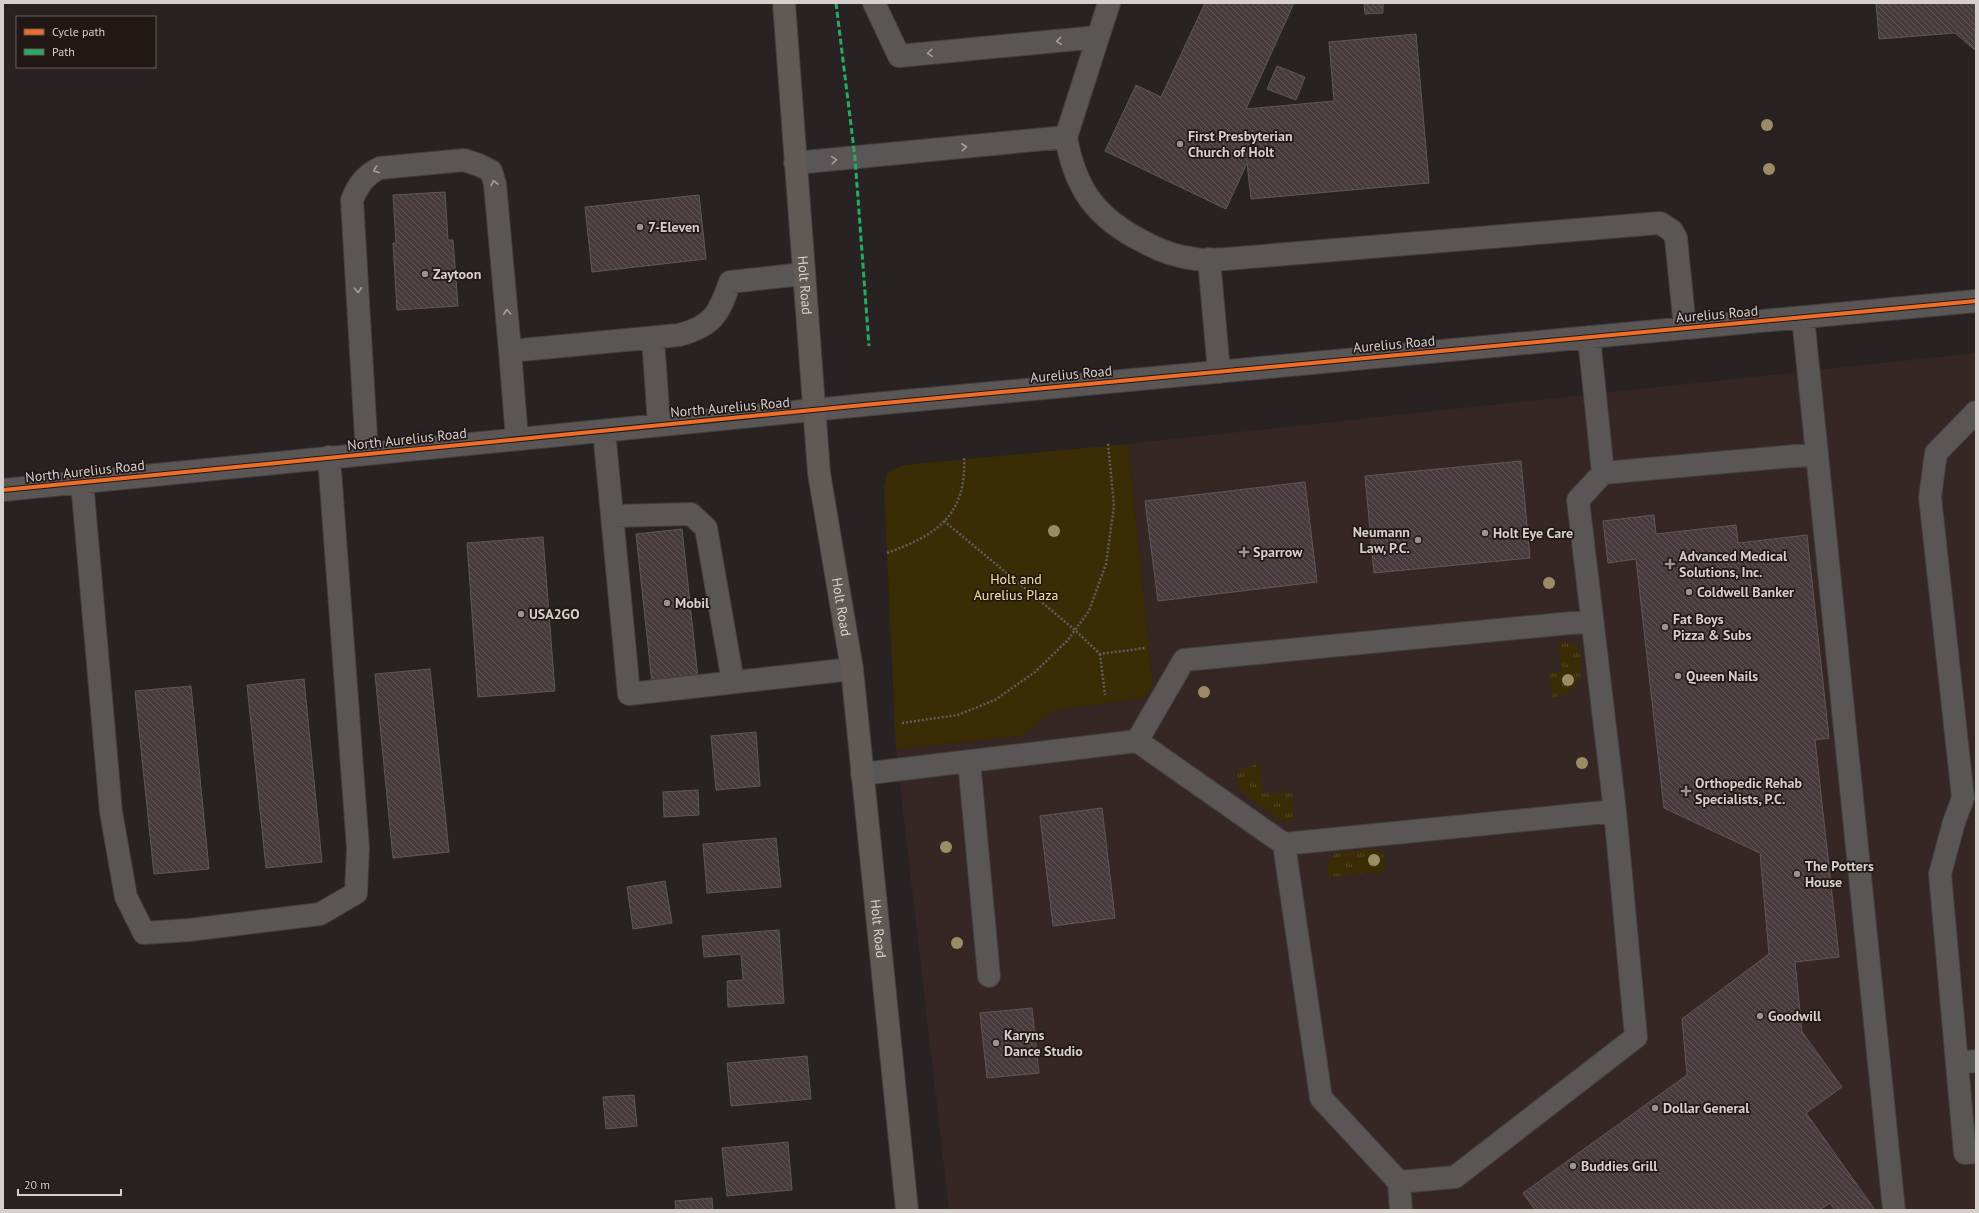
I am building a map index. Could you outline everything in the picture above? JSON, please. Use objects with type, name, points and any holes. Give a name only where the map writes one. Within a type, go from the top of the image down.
[{"type":"main road","name":"Holt Road","points":[[784,3],[803,274],[819,472],[852,669],[907,1210]]},
{"type":"street","points":[[874,3],[899,56],[1098,37]]},
{"type":"street","points":[[1109,3],[1066,137],[1070,158],[1077,177],[1086,194],[1100,213],[1124,232],[1148,245],[1173,255],[1196,260],[1234,259],[1660,223],[1672,231],[1676,238],[1685,328]]},
{"type":"street","points":[[795,163],[1066,137]]},
{"type":"street","points":[[367,454],[352,200],[358,185],[369,174],[380,168],[464,160],[480,165],[491,171],[496,184],[517,439]]},
{"type":"street","points":[[1209,259],[1219,372]]},
{"type":"street","points":[[510,351],[679,335],[708,324],[717,312],[730,282],[803,274]]},
{"type":"street","name":"Aurelius Road","points":[[814,410],[1976,301]]},
{"type":"street","points":[[1803,317],[1894,1210]]},
{"type":"street","points":[[1589,337],[1603,473]]},
{"type":"street","points":[[653,338],[659,425]]},
{"type":"street","name":"North Aurelius Road","points":[[3,490],[814,410]]},
{"type":"street","points":[[1976,412],[1936,453],[1930,497],[1969,797],[1954,822],[1940,874],[1967,1062],[1965,1153],[1976,1152]]},
{"type":"street","points":[[604,431],[629,694],[852,669]]},
{"type":"street","points":[[1399,1182],[1455,1178],[1636,1037],[1615,811],[1578,500],[1603,473],[1817,454]]},
{"type":"street","points":[[82,482],[111,812],[126,897],[144,933],[189,930],[320,914],[356,893],[358,848],[329,458]]},
{"type":"street","points":[[612,516],[691,514],[706,528],[733,682]]},
{"type":"street","points":[[1137,741],[1184,660],[1592,621]]},
{"type":"street","points":[[862,774],[1137,741],[1284,844],[1615,811]]},
{"type":"street","points":[[970,761],[989,976]]},
{"type":"street","points":[[1284,844],[1321,1098],[1399,1182],[1401,1210]]},
{"type":"path","points":[[902,724],[958,715],[995,700],[1035,672],[1068,640],[1089,611],[1106,564],[1114,506],[1108,443]]},
{"type":"path","points":[[887,553],[907,546],[936,529],[952,513],[962,493],[965,477],[964,457]]},
{"type":"path","points":[[944,521],[1075,630],[1100,654],[1105,695]]},
{"type":"path","points":[[1100,654],[1145,648]]},
{"type":"shaded area","points":[[1976,353],[1976,1210],[949,1210],[896,749],[1020,736],[1056,710],[1145,698],[1153,684],[1128,444]]},
{"type":"green space","name":"Holt and Aurelius Plaza","points":[[1128,444],[1153,684],[1145,698],[1056,710],[1020,736],[896,749],[884,487],[888,472],[905,465]]},
{"type":"green space","points":[[1558,642],[1573,643],[1581,659],[1582,668],[1576,684],[1570,690],[1562,695],[1553,697],[1550,673],[1562,672]]},
{"type":"green space","points":[[1260,763],[1263,794],[1292,792],[1294,821],[1278,819],[1239,789],[1236,782],[1238,771]]},
{"type":"green space","points":[[1373,849],[1382,852],[1386,864],[1385,871],[1329,877],[1329,864],[1335,853]]},
{"type":"building","points":[[1205,3],[1294,3],[1246,109],[1334,101],[1329,42],[1416,34],[1429,183],[1251,199],[1247,163],[1226,209],[1105,151],[1136,85],[1161,97]]},
{"type":"building","points":[[1364,3],[1383,3],[1383,13],[1365,14]]},
{"type":"building","points":[[1876,3],[1976,3],[1976,51],[1955,33],[1879,39]]},
{"type":"building","points":[[1277,66],[1305,77],[1296,100],[1267,89]]},
{"type":"building","name":"Zaytoon","points":[[445,192],[448,240],[453,240],[458,306],[397,310],[393,243],[396,243],[393,195]]},
{"type":"building","points":[[699,195],[706,259],[592,272],[585,207]]},
{"type":"building","points":[[1521,461],[1530,558],[1374,573],[1365,476]]},
{"type":"building","points":[[1305,482],[1317,582],[1158,601],[1145,501]]},
{"type":"building","points":[[1654,515],[1656,534],[1736,525],[1738,543],[1807,535],[1829,738],[1815,740],[1839,957],[1795,962],[1802,1032],[1842,1087],[1806,1113],[1875,1210],[1835,1210],[1830,1203],[1820,1210],[1535,1210],[1523,1193],[1687,1075],[1682,1019],[1769,954],[1760,853],[1664,808],[1636,559],[1608,563],[1603,521]]},
{"type":"building","points":[[682,529],[698,678],[652,683],[636,534]]},
{"type":"building","points":[[543,537],[555,691],[478,697],[467,543]]},
{"type":"building","points":[[430,669],[449,852],[393,858],[375,674]]},
{"type":"building","points":[[304,679],[322,862],[266,868],[247,685]]},
{"type":"building","points":[[191,686],[209,869],[154,874],[135,691]]},
{"type":"building","points":[[756,732],[760,786],[716,790],[711,736]]},
{"type":"building","points":[[698,790],[699,815],[664,817],[663,792]]},
{"type":"building","points":[[1102,808],[1115,918],[1053,926],[1040,816]]},
{"type":"building","points":[[776,838],[781,887],[707,893],[703,844]]},
{"type":"building","points":[[665,881],[672,923],[633,929],[627,887]]},
{"type":"building","points":[[779,930],[784,1003],[728,1007],[727,981],[743,980],[741,954],[704,957],[702,936]]},
{"type":"building","points":[[1032,1008],[1039,1073],[987,1078],[980,1013]]},
{"type":"building","points":[[807,1056],[811,1099],[731,1106],[727,1063]]},
{"type":"building","points":[[634,1095],[637,1126],[606,1129],[603,1097]]},
{"type":"building","points":[[788,1142],[792,1190],[727,1196],[722,1148]]},
{"type":"building","points":[[712,1198],[713,1210],[676,1210],[675,1201]]},
{"type":"marked path","points":[[836,3],[855,158],[869,346]]},
{"type":"cycle path","points":[[3,490],[874,404],[1976,301]]},
{"type":"place","name":"First Presbyterian Church of Holt","points":[[1180,144]]},
{"type":"place","name":"7-Eleven","points":[[640,227]]},
{"type":"place","name":"Zaytoon","points":[[425,274]]},
{"type":"place","name":"Holt Eye Care","points":[[1485,533]]},
{"type":"place","name":"Neumann Law, P.C.","points":[[1418,540]]},
{"type":"place","name":"Sparrow","points":[[1244,552]]},
{"type":"place","name":"Advanced Medical Solutions, Inc.","points":[[1670,564]]},
{"type":"place","name":"Coldwell Banker","points":[[1689,592]]},
{"type":"place","name":"Mobil","points":[[667,603]]},
{"type":"place","name":"USA2GO","points":[[521,614]]},
{"type":"place","name":"Fat Boys Pizza & Subs","points":[[1665,627]]},
{"type":"place","name":"Queen Nails","points":[[1678,676]]},
{"type":"place","name":"Orthopedic Rehab Specialists, P.C.","points":[[1686,791]]},
{"type":"place","name":"The Potters House","points":[[1797,874]]},
{"type":"place","name":"Goodwill","points":[[1760,1016]]},
{"type":"place","name":"Karyns Dance Studio","points":[[996,1043]]},
{"type":"place","name":"Dollar General","points":[[1655,1108]]},
{"type":"place","name":"Buddies Grill","points":[[1573,1166]]}]
